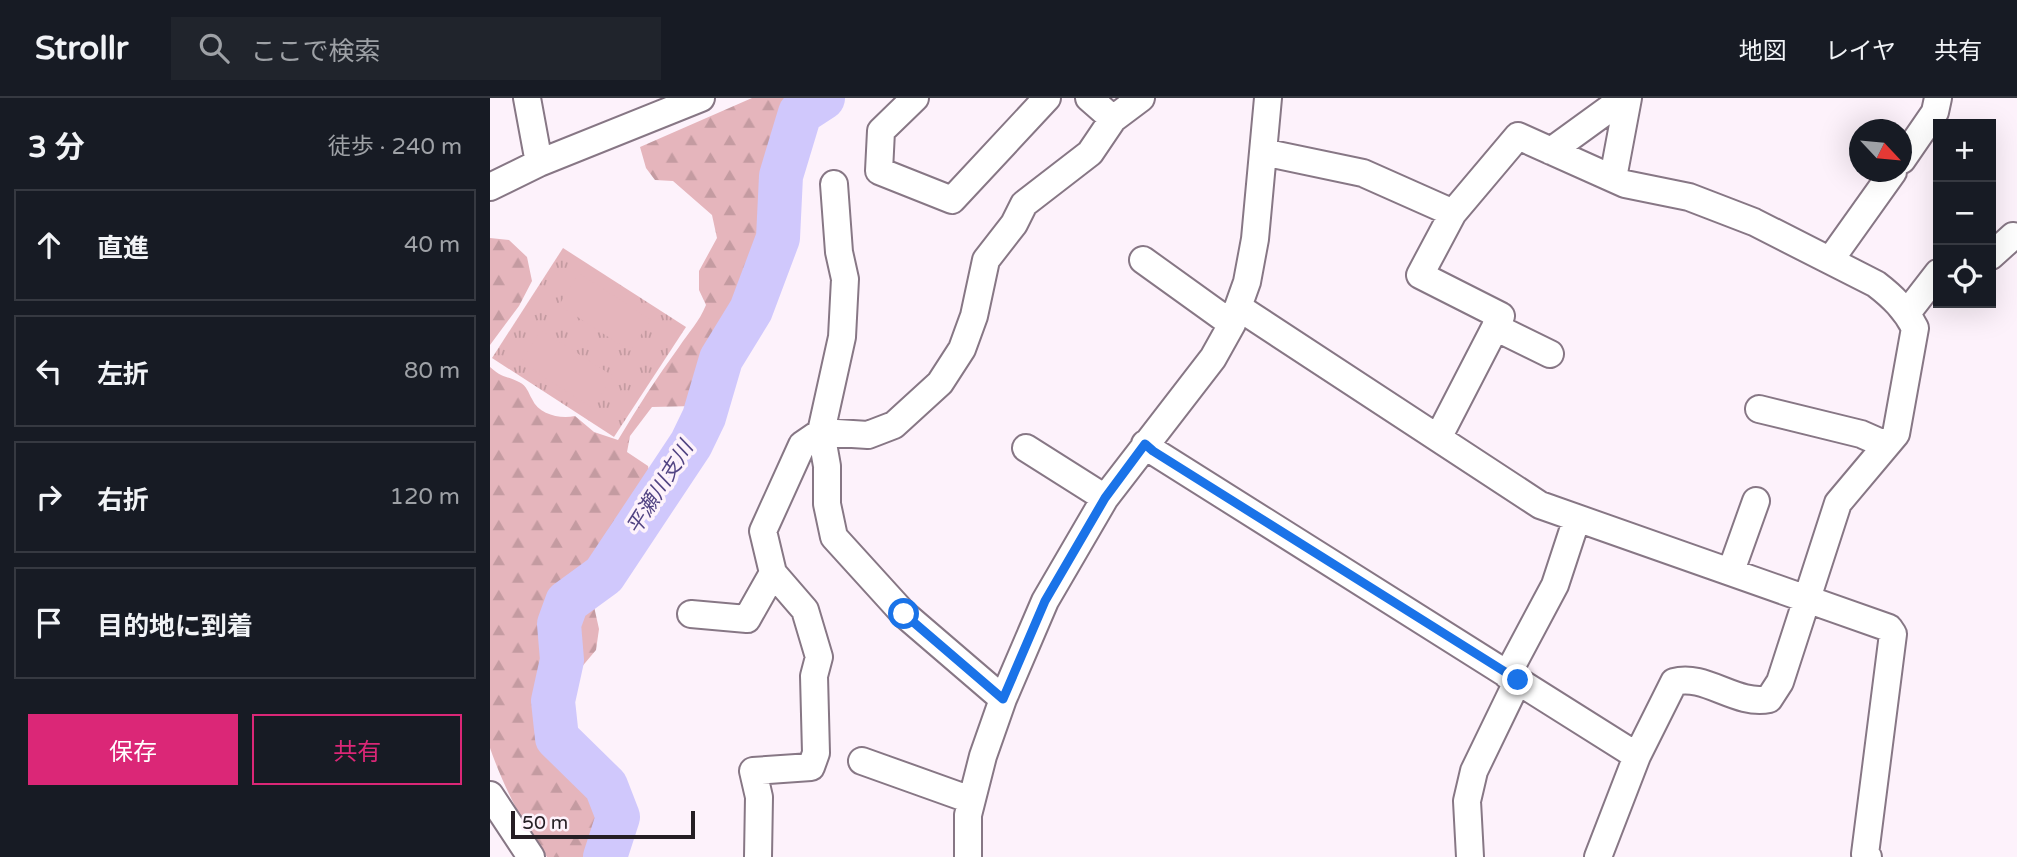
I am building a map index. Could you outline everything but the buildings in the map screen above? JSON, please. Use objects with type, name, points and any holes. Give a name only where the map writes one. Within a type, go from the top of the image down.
[{"type":"street","points":[[527,98],[539,163]]},
{"type":"street","points":[[490,187],[539,163],[701,98]]},
{"type":"street","points":[[915,98],[881,131],[879,171],[952,200],[1047,98]]},
{"type":"street","points":[[1089,98],[1113,119]]},
{"type":"street","points":[[968,857],[968,815],[983,756],[1003,699],[1045,601],[1105,498],[1213,358],[1235,316],[1247,282],[1255,239],[1268,98]]},
{"type":"street","points":[[1551,151],[1626,98]]},
{"type":"street","points":[[1613,178],[1626,98]]},
{"type":"street","points":[[1912,145],[1935,112],[1938,98]]},
{"type":"street","points":[[758,857],[759,797],[753,771],[811,766],[816,753],[814,676],[819,657],[805,610],[773,573],[763,531],[802,445],[821,432],[868,435],[894,425],[940,383],[962,349],[974,316],[986,260],[1014,224],[1024,204],[1090,153],[1113,119],[1135,99]]},
{"type":"street","points":[[1438,439],[1501,316],[1420,275],[1453,213],[1518,136],[1625,184],[1689,197],[1754,222],[1831,259],[1876,284],[1893,297],[1907,313],[1914,328],[1915,337],[1896,434],[1838,503],[1780,682],[1779,704],[1755,702],[1686,679],[1674,682],[1637,756],[1598,857]]},
{"type":"street","points":[[1263,152],[1363,173],[1453,213]]},
{"type":"street","points":[[1831,259],[1886,182]]},
{"type":"street","points":[[834,184],[839,252],[845,279],[842,337],[821,432],[827,466],[827,504],[834,537],[904,614],[1003,699]]},
{"type":"street","points":[[1996,249],[2009,231]]},
{"type":"street","points":[[1143,260],[1438,439],[1540,505],[1889,628],[1893,634],[1865,854],[1868,857]]},
{"type":"street","points":[[1907,313],[1933,279]]},
{"type":"street","points":[[1495,327],[1549,354]]},
{"type":"street","points":[[1759,409],[1861,434],[1886,445]]},
{"type":"street","points":[[1145,444],[1637,756]]},
{"type":"street","points":[[1026,448],[1105,498]]},
{"type":"street","points":[[1731,571],[1756,501]]},
{"type":"street","points":[[1470,857],[1467,801],[1474,771],[1555,585],[1577,518]]},
{"type":"street","points":[[691,614],[747,619],[773,573]]},
{"type":"street","points":[[862,761],[971,800]]},
{"type":"street","points":[[490,795],[531,857]]},
{"type":"green space","points":[[752,98],[798,98],[814,125],[795,158],[789,227],[777,273],[745,330],[736,371],[726,396],[695,406],[652,407],[630,436],[627,452],[648,466],[651,482],[602,564],[593,602],[599,629],[596,650],[580,669],[568,702],[575,732],[589,756],[614,777],[632,801],[626,829],[625,857],[547,857],[514,805],[490,748],[490,367],[524,385],[535,404],[545,412],[563,417],[575,416],[594,432],[618,440],[706,305],[699,290],[699,271],[717,238],[712,215],[673,181],[655,180],[646,168],[640,147]]},
{"type":"green space","points":[[490,238],[509,240],[527,257],[532,281],[519,306],[490,345]]},
{"type":"green space","points":[[563,248],[686,327],[614,437],[492,358]]},
{"type":"green space","points":[[579,273],[651,320],[630,351],[559,305]]},
{"type":"green space","points":[[541,330],[613,376],[592,408],[521,362]]},
{"type":"waterway","name":"平瀬川支川","points":[[605,857],[618,817],[606,786],[557,738],[553,701],[562,660],[559,624],[567,602],[604,575],[691,444],[704,417],[721,359],[751,310],[778,238],[781,176],[800,113],[823,98]]},
{"type":"route","points":[[904,614],[1003,699],[1045,601],[1080,538],[1105,498],[1145,444],[1518,680]]}]
